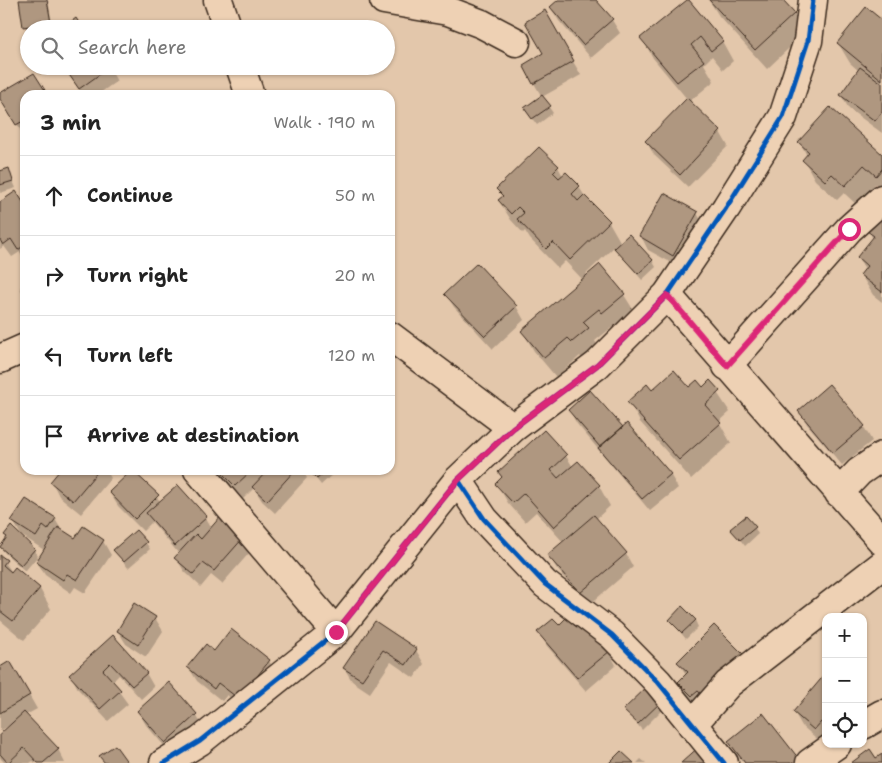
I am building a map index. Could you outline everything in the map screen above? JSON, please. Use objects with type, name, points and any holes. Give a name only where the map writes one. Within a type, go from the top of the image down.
[{"type":"street","points":[[218,0],[225,20]]},
{"type":"street","points":[[384,0],[448,12],[482,24],[516,42]]},
{"type":"street","points":[[164,763],[200,741],[336,632],[458,480],[513,428],[597,365],[667,295],[726,208],[783,117],[808,41],[813,0]]},
{"type":"street","points":[[243,75],[248,90]]},
{"type":"street","points":[[727,366],[849,229],[882,200]]},
{"type":"street","points":[[667,295],[727,366],[882,541]]},
{"type":"street","points":[[395,340],[513,428]]},
{"type":"street","points":[[0,360],[20,350]]},
{"type":"street","points":[[839,493],[859,472],[882,456]]},
{"type":"street","points":[[202,475],[336,632]]},
{"type":"street","points":[[458,480],[484,519],[545,584],[612,636],[658,682],[724,763]]},
{"type":"street","points":[[692,725],[728,684],[882,565]]},
{"type":"street","points":[[867,723],[882,714]]},
{"type":"street","points":[[810,763],[831,748]]},
{"type":"building","points":[[19,0],[47,0],[50,20],[22,20]]},
{"type":"building","points":[[558,0],[596,0],[613,19],[583,45],[550,7]]},
{"type":"building","points":[[689,0],[723,41],[711,51],[700,37],[691,45],[704,61],[677,82],[640,38]]},
{"type":"building","points":[[709,0],[783,0],[795,13],[755,50]]},
{"type":"building","points":[[866,7],[882,20],[882,80],[837,43]]},
{"type":"building","points":[[545,10],[574,61],[533,84],[523,65],[543,53],[525,22]]},
{"type":"building","points":[[860,67],[882,83],[882,112],[875,121],[840,95]]},
{"type":"building","points":[[31,75],[35,75],[45,90],[20,90],[20,123],[16,125],[0,99],[0,93]]},
{"type":"building","points":[[69,75],[99,75],[79,89]]},
{"type":"building","points":[[542,95],[551,106],[532,119],[524,108]]},
{"type":"building","points":[[687,98],[721,131],[680,175],[645,141]]},
{"type":"building","points":[[830,107],[882,154],[882,169],[876,176],[864,165],[845,186],[832,174],[825,181],[802,160],[809,152],[798,142]]},
{"type":"building","points":[[539,147],[559,166],[553,172],[559,178],[566,172],[580,186],[572,194],[578,201],[584,195],[610,221],[570,260],[553,242],[546,249],[517,219],[524,213],[518,207],[511,214],[498,200],[503,196],[496,189]]},
{"type":"building","points":[[9,168],[13,181],[0,185],[0,171]]},
{"type":"building","points":[[16,191],[20,197],[20,249],[18,250],[11,239],[3,245],[0,240],[0,202]]},
{"type":"building","points":[[664,193],[698,212],[673,256],[639,236]]},
{"type":"building","points":[[882,213],[882,292],[860,275],[867,266],[857,257],[874,236],[867,231]]},
{"type":"building","points":[[629,234],[653,260],[638,274],[614,248]]},
{"type":"building","points":[[477,263],[517,306],[485,336],[444,294]]},
{"type":"building","points":[[600,264],[625,294],[602,313],[599,309],[583,322],[589,328],[572,342],[568,338],[544,358],[521,331]]},
{"type":"building","points":[[674,370],[689,387],[697,380],[703,387],[710,380],[720,391],[705,405],[721,423],[679,460],[627,402],[647,384],[652,390]]},
{"type":"building","points":[[829,384],[865,426],[833,453],[798,411]]},
{"type":"building","points":[[590,390],[623,427],[600,447],[568,410]]},
{"type":"building","points":[[627,423],[671,474],[642,499],[598,448]]},
{"type":"building","points":[[544,430],[567,455],[551,470],[558,478],[578,461],[600,485],[554,527],[524,493],[513,503],[495,484],[502,477],[498,472]]},
{"type":"building","points":[[56,475],[95,475],[73,501],[50,482]]},
{"type":"building","points":[[127,475],[137,475],[159,495],[135,519],[109,492]]},
{"type":"building","points":[[224,475],[247,475],[235,486]]},
{"type":"building","points":[[263,475],[290,475],[267,501],[252,487]]},
{"type":"building","points":[[313,475],[321,475],[317,479]]},
{"type":"building","points":[[178,485],[207,517],[175,546],[146,513]]},
{"type":"building","points":[[26,499],[56,518],[48,530],[43,526],[36,537],[11,521]]},
{"type":"building","points":[[594,515],[627,553],[580,593],[547,555]]},
{"type":"building","points":[[221,516],[244,537],[214,571],[203,563],[193,574],[174,558],[196,534],[201,539]]},
{"type":"building","points":[[746,516],[756,527],[740,540],[730,529]]},
{"type":"building","points":[[11,526],[35,549],[21,565],[0,547],[7,537],[4,535]]},
{"type":"building","points":[[83,526],[104,540],[77,580],[67,574],[63,580],[36,562],[58,527],[75,538]]},
{"type":"building","points":[[136,530],[147,542],[124,562],[113,550]]},
{"type":"building","points":[[0,555],[7,560],[3,565],[11,572],[15,567],[40,588],[13,621],[0,611]]},
{"type":"building","points":[[134,603],[156,617],[138,645],[117,631]]},
{"type":"building","points":[[682,606],[696,620],[682,633],[669,620]]},
{"type":"building","points":[[567,617],[575,626],[583,619],[610,651],[577,678],[537,632],[553,619],[559,625]]},
{"type":"building","points":[[375,621],[417,649],[406,665],[383,650],[362,680],[343,668]]},
{"type":"building","points":[[714,625],[746,657],[706,698],[698,691],[692,696],[678,682],[688,672],[677,662]]},
{"type":"building","points":[[231,629],[270,660],[239,699],[218,683],[214,689],[187,667],[206,644],[214,651]]},
{"type":"building","points":[[113,635],[147,673],[132,686],[110,663],[103,670],[121,690],[100,709],[69,675]]},
{"type":"building","points":[[10,661],[30,695],[0,713],[0,667]]},
{"type":"building","points":[[822,678],[822,723],[814,730],[793,712]]},
{"type":"building","points":[[169,682],[197,714],[165,743],[137,711]]},
{"type":"building","points":[[649,685],[664,699],[638,724],[623,710]]},
{"type":"building","points":[[24,712],[59,749],[43,763],[38,763],[24,748],[8,763],[0,754],[0,734]]},
{"type":"building","points":[[763,713],[799,759],[794,763],[745,763],[728,741]]},
{"type":"building","points":[[702,744],[712,756],[705,763],[681,763]]},
{"type":"building","points":[[115,745],[128,763],[105,763],[99,756]]},
{"type":"building","points":[[870,749],[876,758],[882,754],[882,763],[851,763]]},
{"type":"building","points":[[621,751],[634,763],[609,763]]},
{"type":"cycle path","points":[[164,763],[200,741],[336,632],[458,480],[513,428],[597,365],[667,295],[726,208],[783,117],[808,41],[813,0]]},
{"type":"cycle path","points":[[458,480],[484,519],[545,584],[612,635],[658,682],[724,763]]},
{"type":"route","points":[[336,632],[458,480],[513,428],[597,365],[667,295],[727,366],[849,229]]}]
